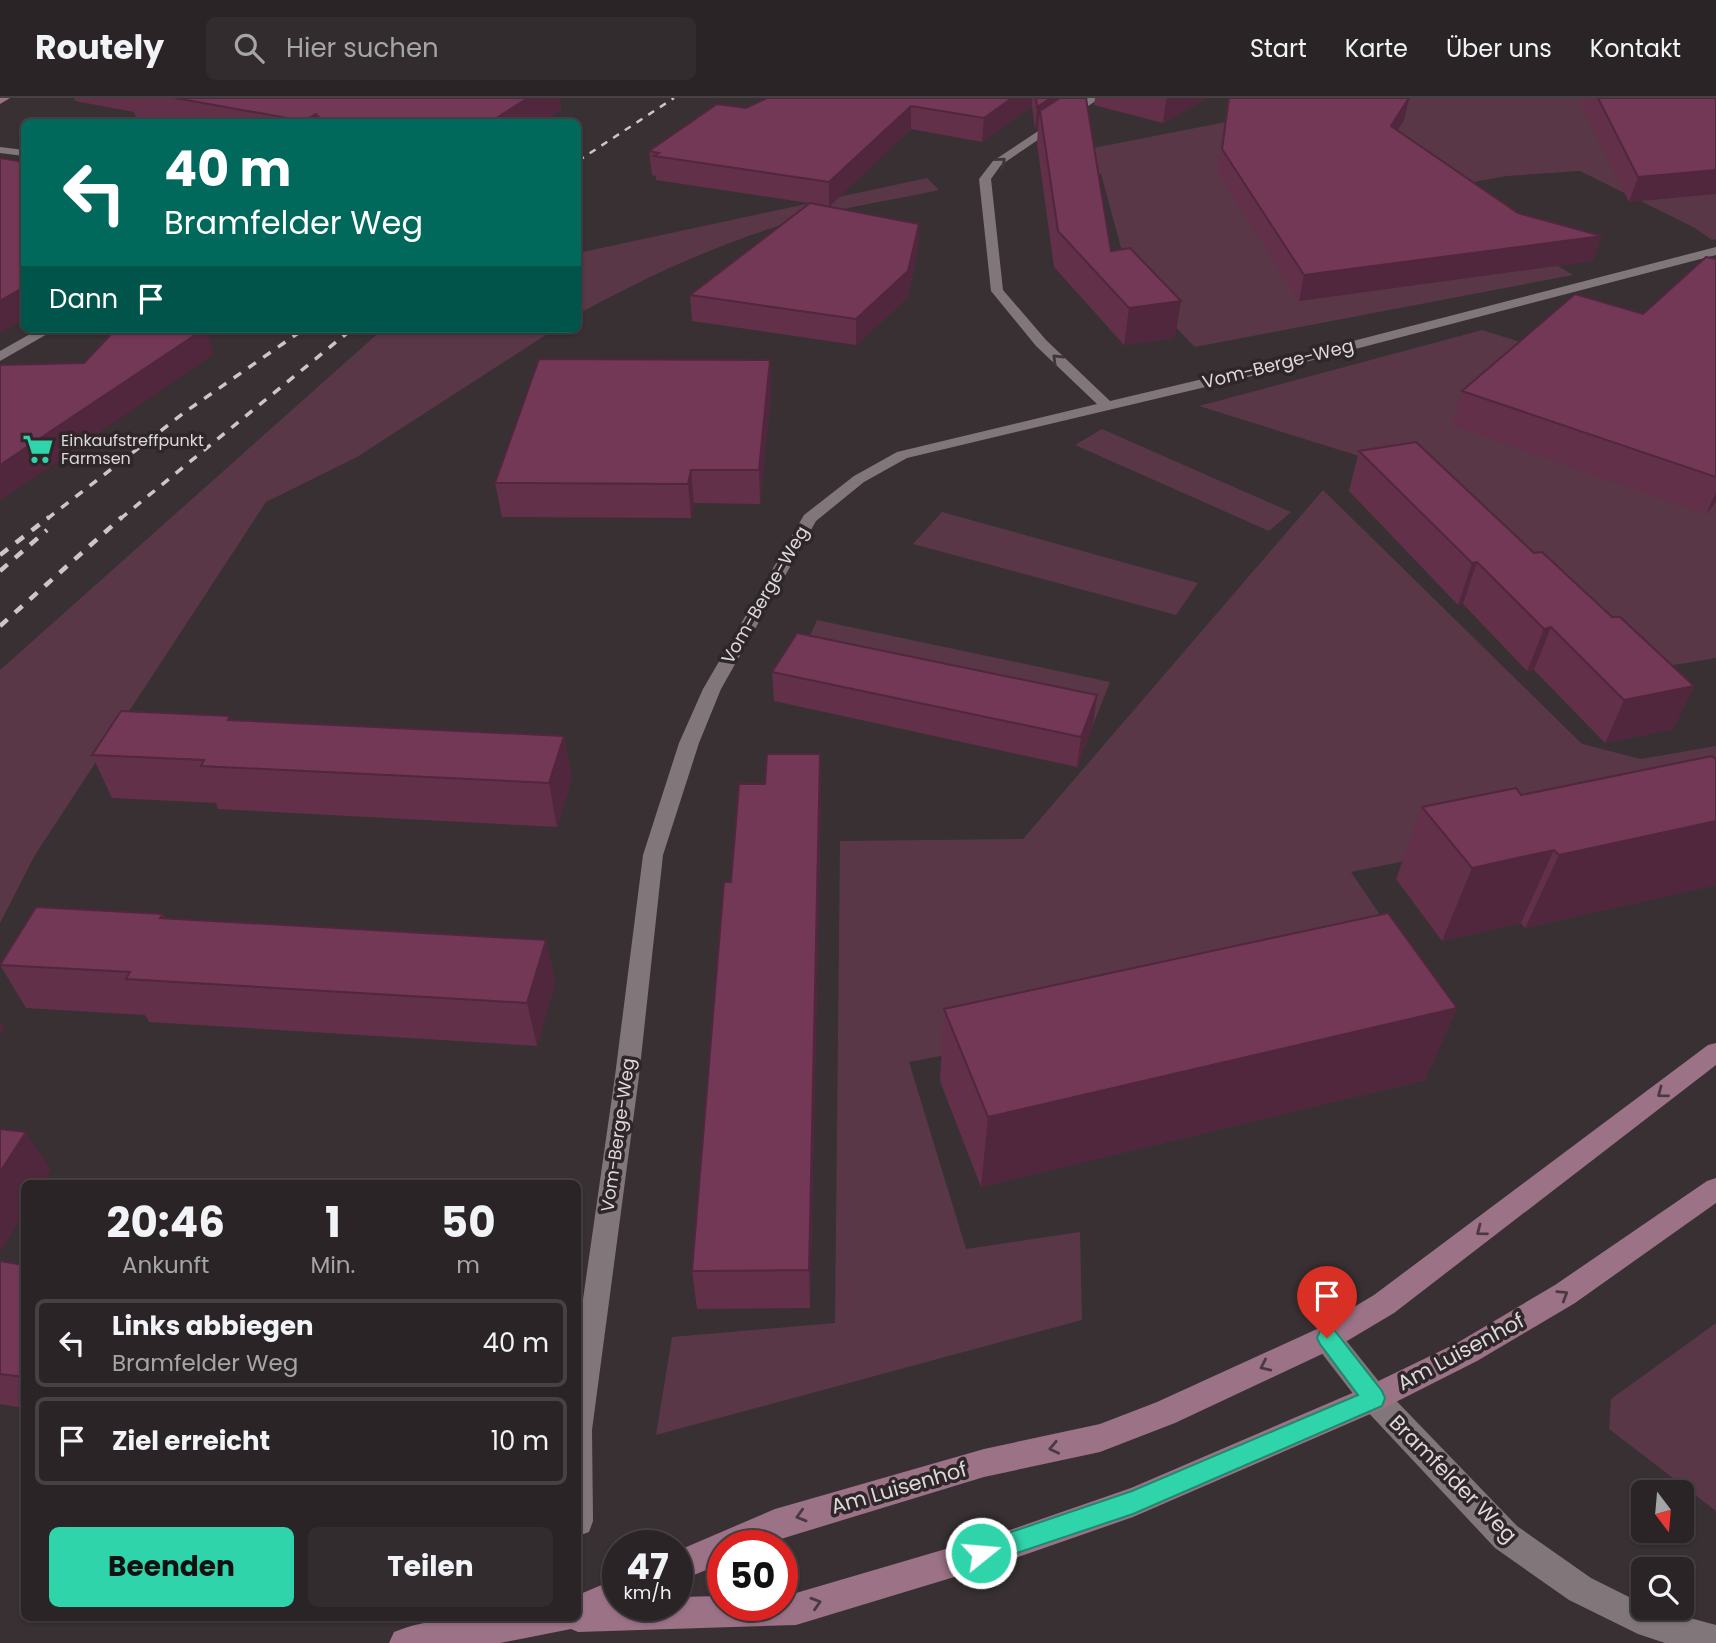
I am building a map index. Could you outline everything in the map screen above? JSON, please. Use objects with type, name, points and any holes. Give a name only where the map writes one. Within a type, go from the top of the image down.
[{"type":"main road","points":[[0,101],[5,98]]},
{"type":"main road","name":"Am Luisenhof","points":[[761,1530],[971,1467],[1100,1438],[1165,1413],[1327,1338],[1406,1287],[1716,1052]]},
{"type":"main road","name":"Am Luisenhof","points":[[581,1614],[796,1609],[1007,1546],[1133,1502],[1374,1398],[1466,1352],[1565,1294],[1716,1189]]},
{"type":"main road","name":"Am Luisenhof","points":[[581,1612],[602,1601]]},
{"type":"main road","points":[[405,1643],[538,1621]]},
{"type":"street","points":[[1095,98],[997,163],[985,179],[997,291],[1041,343],[1107,406]]},
{"type":"street","points":[[0,150],[21,153]]},
{"type":"street","name":"Vom-Berge-Weg","points":[[581,1408],[627,1076],[653,855],[689,743],[712,689],[810,518],[859,479],[902,455],[1247,373],[1716,251]]},
{"type":"street","points":[[0,357],[42,333]]},
{"type":"street","name":"Bramfelder Weg","points":[[1327,1338],[1374,1398],[1516,1544],[1580,1589],[1649,1623],[1716,1641]]},
{"type":"shaded area","points":[[1349,98],[1716,98],[1716,239],[1712,240],[1695,228],[1580,171],[1506,176],[1432,190],[1573,275],[1195,347],[1130,281],[1101,174],[1044,172],[1042,158]]},
{"type":"shaded area","points":[[927,178],[939,190],[825,213],[734,241],[680,263],[581,312],[581,252]]},
{"type":"shaded area","points":[[1482,330],[1716,403],[1716,658],[1627,673],[1420,475],[1199,406]]},
{"type":"shaded area","points":[[379,333],[549,333],[357,457],[266,502],[35,855],[0,923],[0,670]]},
{"type":"shaded area","points":[[1102,429],[1291,512],[1269,531],[1075,445]]},
{"type":"shaded area","points":[[1323,490],[1582,744],[1641,759],[1716,746],[1716,859],[1667,808],[1351,872],[1401,946],[1040,1037],[909,1062],[966,1249],[1080,1232],[1082,1320],[656,1435],[672,1337],[835,1323],[840,841],[1023,839]]},
{"type":"shaded area","points":[[942,512],[1198,583],[1176,615],[913,544]]},
{"type":"shaded area","points":[[817,620],[1110,682],[1093,725],[798,663]]},
{"type":"shaded area","points":[[1716,1323],[1716,1511],[1694,1494],[1694,1480],[1676,1480],[1609,1429],[1611,1399]]},
{"type":"building","points":[[175,98],[528,98],[495,119],[320,119],[316,114],[307,119],[293,119]]},
{"type":"building","points":[[767,98],[1012,98],[984,118],[911,106],[829,182],[654,156],[659,153],[649,151],[717,104],[746,108]]},
{"type":"building","points":[[1036,98],[1051,98],[1037,107]]},
{"type":"building","points":[[1060,98],[1086,98],[1111,251],[1130,248],[1181,301],[1129,308],[1058,231],[1040,111]]},
{"type":"building","points":[[1229,98],[1409,98],[1391,126],[1518,213],[1602,236],[1304,275],[1222,149]]},
{"type":"building","points":[[1598,98],[1716,98],[1716,170],[1638,177]]},
{"type":"building","points":[[0,158],[21,162],[21,289],[0,301]]},
{"type":"building","points":[[810,203],[919,224],[908,271],[856,319],[690,295]]},
{"type":"building","points":[[1706,257],[1716,259],[1716,477],[1462,391],[1575,294],[1643,314]]},
{"type":"building","points":[[112,333],[198,333],[0,465],[0,365],[84,363]]},
{"type":"building","points":[[539,359],[770,360],[759,470],[691,470],[688,484],[495,483]]},
{"type":"building","points":[[1416,442],[1534,553],[1542,552],[1612,617],[1620,617],[1694,686],[1624,700],[1551,627],[1544,629],[1477,562],[1472,563],[1359,451]]},
{"type":"building","points":[[797,633],[1097,695],[1081,737],[772,672]]},
{"type":"building","points":[[121,711],[230,716],[228,720],[564,736],[549,783],[201,766],[204,760],[92,755]]},
{"type":"building","points":[[767,754],[820,754],[809,1270],[692,1271],[724,882],[731,882],[739,784],[765,784]]},
{"type":"building","points":[[1712,756],[1716,759],[1716,821],[1559,855],[1554,850],[1472,868],[1422,807],[1516,788],[1521,795]]},
{"type":"building","points":[[36,907],[163,914],[160,918],[546,940],[527,1003],[126,979],[130,972],[0,965]]},
{"type":"building","points":[[1388,913],[1457,1008],[988,1117],[944,1009]]},
{"type":"building","points":[[0,1129],[26,1132],[0,1172]]},
{"type":"building","points":[[0,1261],[21,1264],[21,1377],[0,1374]]},
{"type":"railway","points":[[581,159],[674,98]]},
{"type":"railway","points":[[47,519],[185,412],[298,333]]},
{"type":"railway","points":[[120,519],[347,333]]},
{"type":"railway","points":[[0,555],[49,517]]},
{"type":"railway","points":[[0,626],[122,517]]},
{"type":"railway","points":[[0,571],[47,530]]},
{"type":"place","name":"Einkaufstreffpunkt Farmsen","points":[[38,449]]},
{"type":"route","points":[[981,1553],[1133,1502],[1374,1398],[1327,1338]]}]
